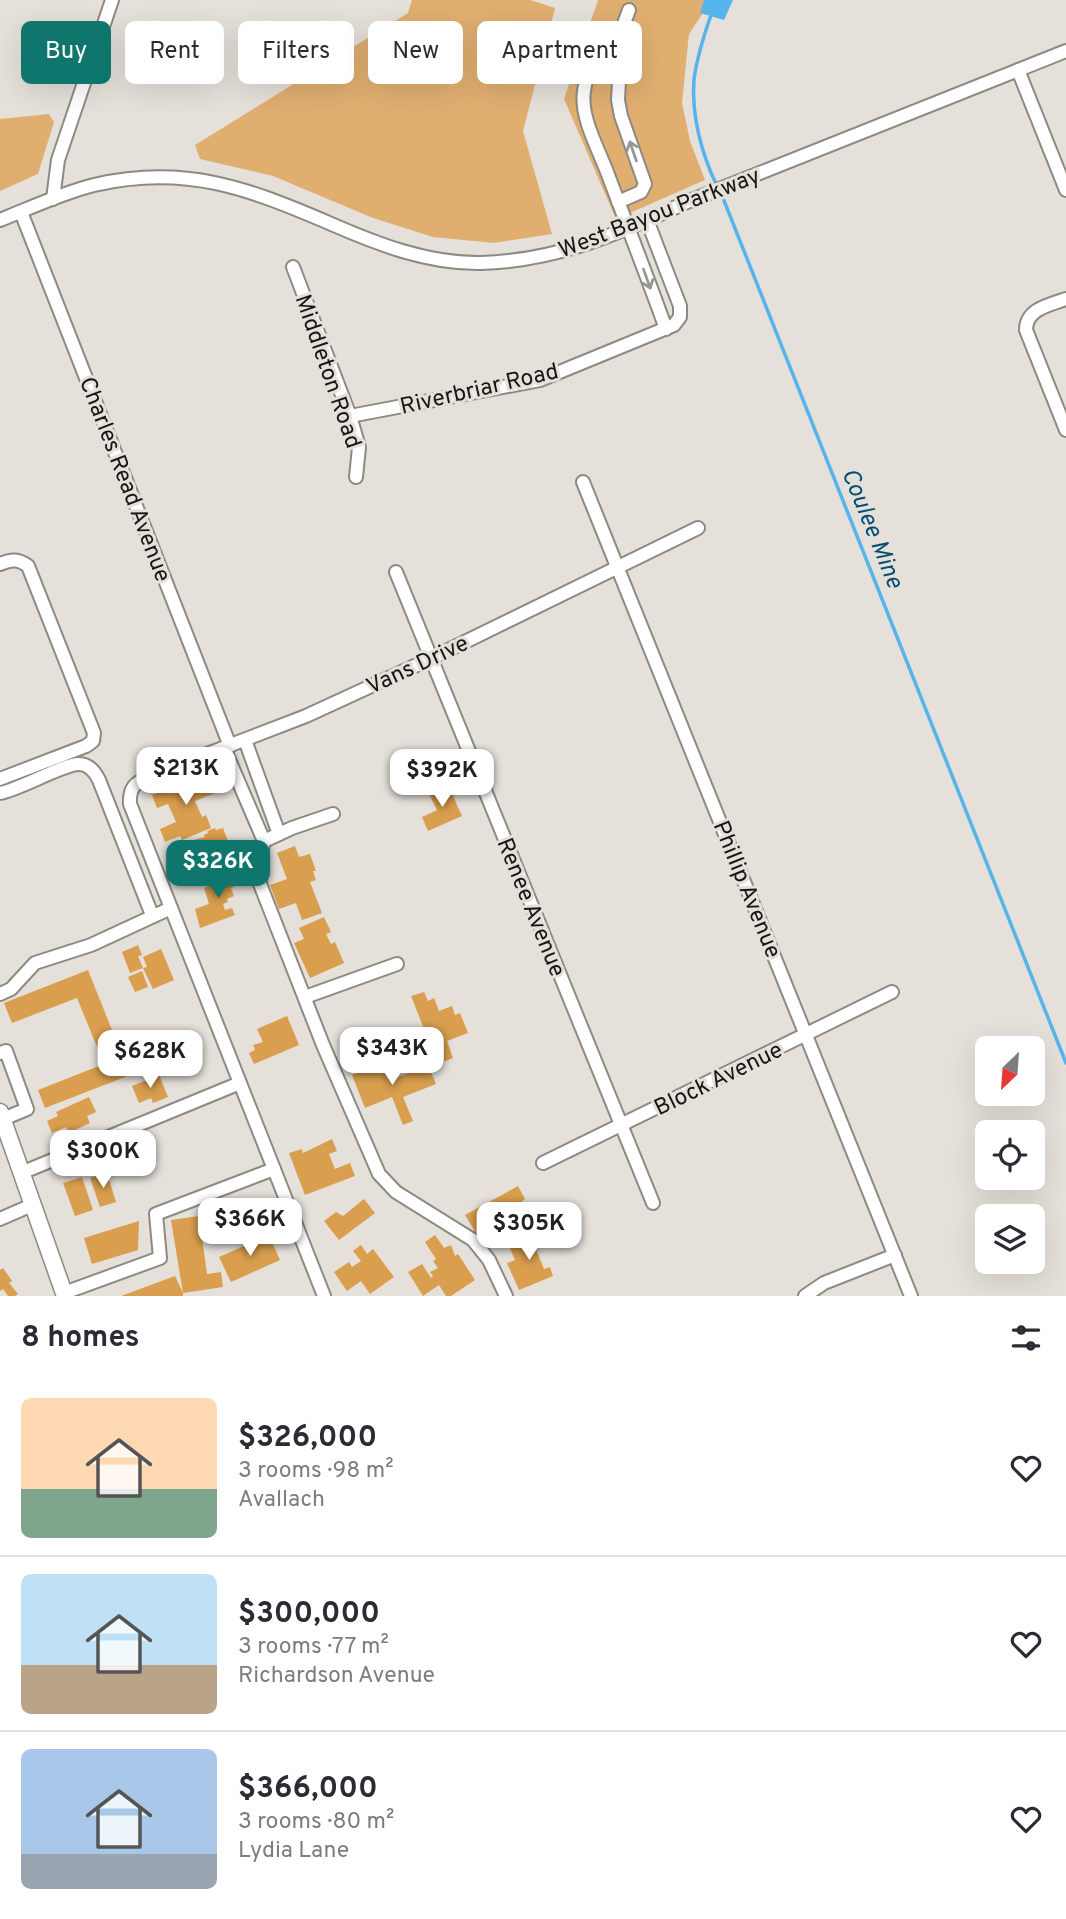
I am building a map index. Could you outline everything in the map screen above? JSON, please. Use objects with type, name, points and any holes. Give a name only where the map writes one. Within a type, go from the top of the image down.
[{"type":"main road","points":[[1,1115],[65,1294]]},
{"type":"street","points":[[53,200],[58,160],[111,0]]},
{"type":"street","points":[[625,21],[629,10]]},
{"type":"street","name":"West Bayou Parkway","points":[[0,220],[93,185],[161,177],[199,178],[265,196],[373,242],[435,259],[481,263],[558,254],[628,229],[687,202],[1066,51]]},
{"type":"street","points":[[1018,70],[1066,190]]},
{"type":"street","points":[[585,84],[584,106],[666,329]]},
{"type":"street","points":[[618,202],[641,192],[645,184],[621,116],[619,84]]},
{"type":"street","name":"Charles Read Avenue","points":[[21,212],[264,841]]},
{"type":"street","name":"Riverbriar Road","points":[[350,416],[540,380],[674,326],[680,317],[680,306],[647,220]]},
{"type":"street","name":"Middleton Road","points":[[293,267],[350,416],[359,447],[356,477]]},
{"type":"street","points":[[1066,299],[1030,315],[1026,330],[1066,429]]},
{"type":"street","name":"Phillip Avenue","points":[[583,482],[911,1296]]},
{"type":"street","name":"Vans Drive","points":[[170,908],[130,804],[131,788],[144,779],[306,716],[432,658],[698,528]]},
{"type":"street","points":[[0,564],[11,560],[21,561],[29,566],[94,733],[93,741],[86,746],[0,779]]},
{"type":"street","name":"Renee Avenue","points":[[396,572],[653,1203]]},
{"type":"street","points":[[245,740],[279,834]]},
{"type":"street","points":[[0,793],[15,790],[72,765],[88,766],[99,780],[152,915]]},
{"type":"street","points":[[333,814],[264,841],[258,863],[260,884],[379,1174],[396,1192],[472,1240],[489,1261],[506,1296]]},
{"type":"street","points":[[0,994],[10,989],[35,964],[91,945],[170,908],[324,1296]]},
{"type":"street","points":[[305,997],[397,964]]},
{"type":"street","name":"Block Avenue","points":[[543,1163],[892,992]]},
{"type":"street","points":[[0,1053],[6,1051],[27,1110],[1,1115]]},
{"type":"street","points":[[21,1173],[240,1083]]},
{"type":"street","points":[[65,1294],[160,1258],[156,1214],[274,1169]]},
{"type":"street","points":[[0,1219],[32,1205]]},
{"type":"street","points":[[805,1296],[824,1283],[895,1255]]},
{"type":"shaded area","points":[[412,0],[530,0],[555,8],[552,21],[477,21],[477,84],[535,84],[523,131],[552,234],[494,243],[433,237],[373,218],[273,176],[200,159],[195,145],[293,84],[354,84],[354,46],[368,38],[368,84],[463,84],[463,21],[395,21],[408,13]]},
{"type":"shaded area","points":[[598,0],[708,0],[709,4],[689,34],[682,103],[690,141],[705,180],[616,219],[564,99],[569,84],[642,84],[642,21],[591,21]]},
{"type":"shaded area","points":[[49,114],[54,122],[38,174],[0,191],[0,119]]},
{"type":"water","points":[[704,0],[733,0],[724,20],[700,13]]},
{"type":"building","points":[[206,774],[208,779],[212,777],[218,792],[195,801],[202,817],[206,815],[211,828],[182,840],[180,836],[165,842],[160,829],[176,822],[168,804],[157,808],[152,795]]},
{"type":"building","points":[[448,785],[462,816],[428,831],[422,817],[437,810],[429,794]]},
{"type":"building","points":[[223,828],[231,849],[215,854],[221,869],[191,880],[183,857],[193,853],[189,841],[205,837],[207,831]]},
{"type":"building","points":[[295,846],[299,857],[310,854],[316,880],[310,882],[322,913],[302,920],[296,903],[279,909],[270,885],[287,879],[277,853]]},
{"type":"building","points":[[233,869],[239,884],[231,888],[234,896],[223,904],[225,910],[232,908],[235,915],[200,928],[195,909],[209,904],[204,888],[209,886],[208,883],[218,880],[217,876]]},
{"type":"building","points":[[324,917],[331,932],[326,934],[331,944],[335,942],[344,963],[310,978],[294,943],[304,939],[299,928]]},
{"type":"building","points":[[138,945],[142,955],[138,956],[143,968],[130,973],[122,952]]},
{"type":"building","points":[[161,949],[174,980],[153,989],[143,968],[147,967],[143,957]]},
{"type":"building","points":[[88,970],[130,1075],[45,1108],[38,1090],[104,1064],[77,998],[12,1023],[4,1003]]},
{"type":"building","points":[[142,971],[148,987],[135,992],[128,977]]},
{"type":"building","points":[[424,992],[428,1001],[434,998],[439,1011],[452,1006],[455,1015],[460,1013],[468,1033],[447,1041],[453,1058],[438,1064],[411,996]]},
{"type":"building","points":[[287,1016],[299,1045],[254,1064],[249,1053],[255,1050],[253,1045],[263,1042],[257,1029]]},
{"type":"building","points":[[389,1061],[396,1078],[428,1065],[436,1084],[403,1097],[413,1121],[403,1125],[392,1097],[365,1108],[352,1075]]},
{"type":"building","points":[[159,1075],[168,1097],[153,1103],[151,1098],[139,1103],[132,1086]]},
{"type":"building","points":[[89,1097],[96,1112],[87,1116],[90,1123],[69,1133],[66,1127],[52,1133],[47,1121],[58,1116],[56,1112]]},
{"type":"building","points":[[332,1139],[337,1151],[329,1154],[335,1169],[350,1163],[355,1176],[305,1195],[289,1153],[302,1149],[303,1153]]},
{"type":"building","points":[[107,1173],[116,1202],[100,1207],[90,1178]]},
{"type":"building","points":[[82,1177],[93,1210],[75,1216],[63,1183]]},
{"type":"building","points":[[518,1186],[525,1199],[522,1201],[530,1214],[539,1209],[546,1220],[508,1241],[499,1227],[479,1238],[465,1215]]},
{"type":"building","points":[[364,1199],[375,1213],[339,1240],[324,1221],[336,1212],[343,1216]]},
{"type":"building","points":[[199,1216],[207,1274],[221,1272],[223,1287],[183,1293],[171,1220]]},
{"type":"building","points":[[139,1221],[138,1250],[92,1264],[84,1238]]},
{"type":"building","points":[[545,1231],[549,1241],[535,1247],[544,1269],[550,1267],[553,1276],[519,1290],[507,1263],[515,1260],[509,1246]]},
{"type":"building","points":[[269,1235],[280,1260],[231,1282],[219,1257]]},
{"type":"building","points":[[435,1235],[444,1248],[451,1245],[455,1256],[458,1254],[475,1280],[451,1296],[446,1296],[439,1285],[423,1296],[408,1272],[422,1264],[431,1278],[433,1276],[430,1272],[438,1268],[433,1261],[436,1259],[425,1242]]},
{"type":"building","points":[[361,1245],[367,1254],[373,1249],[394,1277],[370,1294],[361,1281],[347,1291],[334,1272],[349,1262],[352,1267],[361,1261],[353,1251]]},
{"type":"building","points":[[3,1268],[12,1281],[9,1283],[18,1294],[15,1296],[8,1296],[3,1289],[0,1291],[0,1270]]},
{"type":"building","points":[[175,1276],[183,1296],[121,1296]]},
{"type":"waterway","name":"Coulee Mine","points":[[711,15],[694,79],[694,107],[699,134],[717,186]]},
{"type":"waterway","name":"Coulee Mine","points":[[721,193],[1066,1063]]}]
